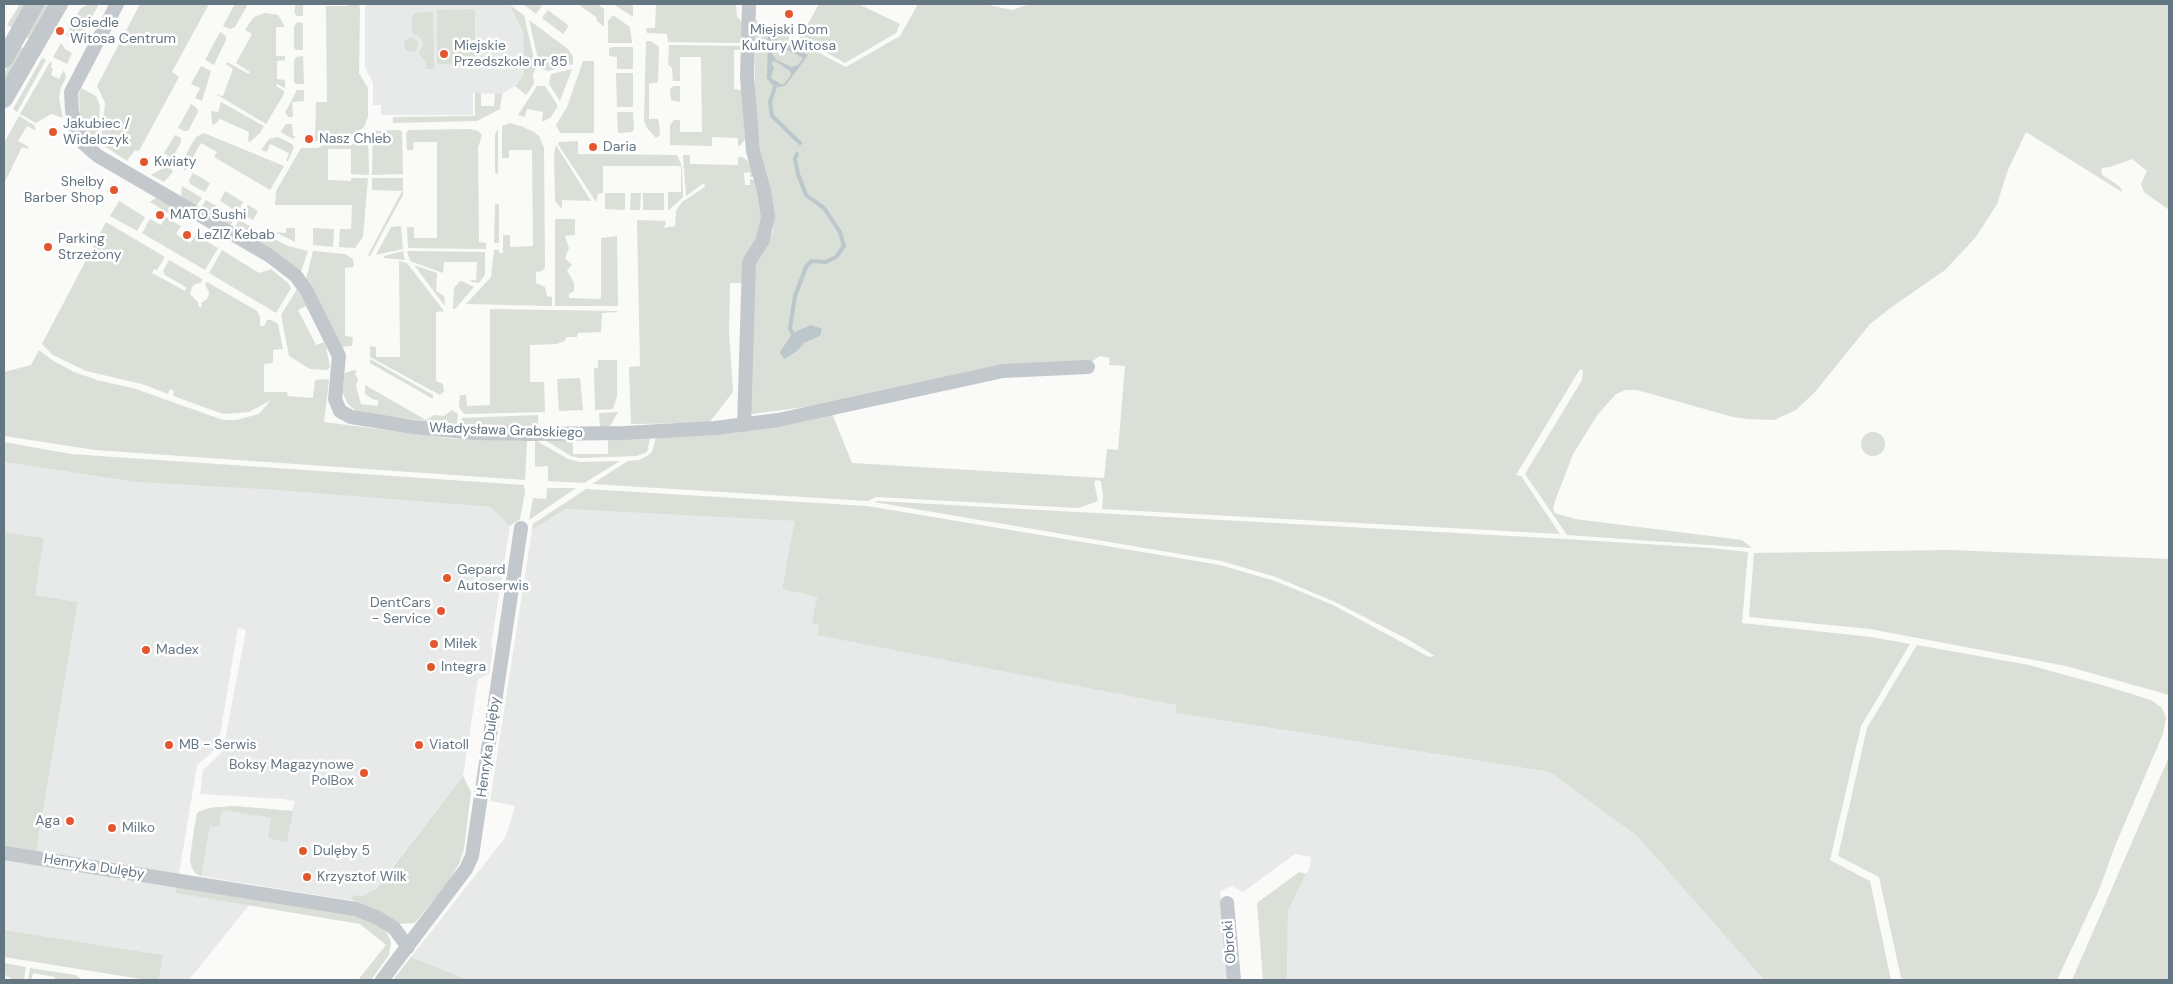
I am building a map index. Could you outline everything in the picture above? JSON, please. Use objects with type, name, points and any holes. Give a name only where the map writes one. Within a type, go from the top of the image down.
[{"type":"street","points":[[4,59],[35,4]]},
{"type":"street","points":[[4,99],[59,4]]},
{"type":"street","name":"Władysława Grabskiego","points":[[117,4],[71,92],[72,111],[76,128],[84,144],[98,156],[270,256],[296,276],[306,290],[339,356],[335,399],[340,411],[351,417],[413,427],[467,432],[528,434],[625,433],[744,425],[778,420],[1003,370],[1088,367]]},
{"type":"street","points":[[744,425],[749,262],[763,240],[768,217],[764,191],[753,151],[747,77],[749,4]]},
{"type":"street","name":"Henryka Dulęby","points":[[382,980],[466,869],[472,856],[522,528]]},
{"type":"street","name":"Henryka Dulęby","points":[[4,853],[356,909],[378,918],[394,928],[408,947]]},
{"type":"street","name":"Obroki","points":[[1227,903],[1234,980]]},
{"type":"shaded area","points":[[20,4],[27,4],[13,28],[7,25]]},
{"type":"shaded area","points":[[44,4],[51,4],[31,38],[27,38],[26,35]]},
{"type":"shaded area","points":[[90,4],[99,4],[79,41],[66,35],[81,8]]},
{"type":"shaded area","points":[[140,4],[209,4],[172,72],[179,77],[139,151],[135,150],[127,161],[101,144],[105,103],[97,86]]},
{"type":"shaded area","points":[[235,4],[245,4],[247,6],[235,27],[230,29],[223,26]]},
{"type":"shaded area","points":[[296,4],[303,4],[303,16],[297,16],[294,12]]},
{"type":"shaded area","points":[[347,4],[359,4],[360,9],[359,73],[368,88],[368,117],[364,127],[347,141],[315,141],[316,102],[327,102],[326,6],[347,6]]},
{"type":"shaded area","name":"Miejskie Przedszkole nr 85","points":[[367,4],[506,4],[510,6],[523,32],[524,74],[515,86],[502,94],[473,93],[473,115],[381,115],[381,105],[373,105],[373,83],[365,67],[365,8]]},
{"type":"shaded area","points":[[506,4],[508,4],[524,15],[536,68],[533,75],[534,84],[526,95],[515,86],[524,74],[523,32],[510,6]]},
{"type":"shaded area","points":[[523,4],[538,4],[542,6],[536,14]]},
{"type":"shaded area","points":[[578,4],[597,4],[604,9],[604,27],[596,20],[597,18]]},
{"type":"shaded area","points":[[613,4],[633,4],[633,17]]},
{"type":"shaded area","points":[[656,4],[736,4],[737,17],[743,22],[743,43],[668,42],[667,34],[647,33],[646,28],[655,28]]},
{"type":"shaded area","points":[[819,4],[858,4],[900,24],[896,33],[845,63],[800,38]]},
{"type":"shaded area","points":[[918,4],[984,4],[1012,10],[1030,4],[2169,4],[2169,210],[2144,192],[2141,184],[2147,171],[2132,159],[2102,168],[2101,171],[2102,175],[2121,188],[2122,192],[2026,132],[2008,170],[1997,204],[1976,237],[1945,270],[1870,324],[1815,392],[1796,410],[1774,420],[1748,419],[1733,417],[1637,390],[1626,390],[1616,394],[1598,414],[1573,454],[1555,501],[1553,509],[1555,513],[1575,519],[1742,540],[1752,548],[1567,535],[1525,474],[1582,380],[1583,370],[1580,369],[1516,475],[1521,476],[1560,534],[1102,509],[1101,481],[1096,480],[1094,482],[1098,501],[1078,508],[876,497],[868,501],[592,484],[628,461],[639,460],[647,456],[652,452],[656,437],[831,411],[852,463],[1104,478],[1107,449],[1118,450],[1125,366],[1109,365],[1110,358],[1100,356],[1088,364],[826,404],[752,414],[749,412],[754,264],[767,247],[773,232],[774,212],[762,161],[754,106],[756,20],[846,67],[900,36]]},
{"type":"shaded area","points":[[475,9],[475,64],[437,64],[437,10]]},
{"type":"shaded area","points":[[548,10],[569,26],[563,34],[542,18]]},
{"type":"shaded area","points":[[433,12],[434,69],[426,69],[426,62],[419,54],[423,45],[422,40],[419,36],[412,33],[412,17],[415,13]]},
{"type":"shaded area","points":[[265,13],[278,15],[285,27],[276,27],[276,56],[285,56],[285,60],[277,61],[277,79],[285,80],[285,88],[277,84],[276,86],[284,91],[284,94],[266,124],[216,94],[223,96],[233,69],[226,64],[227,62],[249,74],[250,72],[236,63],[252,34],[245,30],[254,17]]},
{"type":"shaded area","points":[[613,15],[630,27],[632,43],[608,43],[608,21]]},
{"type":"shaded area","points":[[529,20],[568,49],[573,56],[573,64],[548,71],[540,68]]},
{"type":"shaded area","points":[[297,22],[303,23],[303,50],[296,50],[294,48],[294,27]]},
{"type":"shaded area","points":[[220,32],[226,36],[226,40],[214,65],[205,60]]},
{"type":"shaded area","points":[[768,35],[808,55],[786,85],[780,87],[772,85],[767,78]],"holes":[[[772,42],[803,58],[798,65],[791,67],[777,60],[772,54]],[[775,61],[790,71],[791,75],[784,84],[771,78],[774,68],[771,62]]]},
{"type":"shaded area","points":[[408,38],[414,38],[418,45],[414,52],[408,52],[404,48],[404,42]]},
{"type":"shaded area","points":[[646,41],[651,41],[659,47],[658,82],[649,84],[649,119],[658,119],[659,124],[660,135],[656,138],[647,128],[644,121]]},
{"type":"shaded area","points":[[61,43],[65,49],[72,53],[67,64],[53,57]]},
{"type":"shaded area","points":[[669,45],[742,46],[742,50],[734,50],[734,89],[742,90],[745,139],[741,145],[738,146],[738,138],[712,137],[712,146],[670,145],[670,125],[674,120],[680,120],[680,132],[702,132],[701,57],[680,57],[680,81],[673,81],[672,68],[668,65]]},
{"type":"shaded area","points":[[19,46],[25,49],[4,84],[4,73]]},
{"type":"shaded area","points":[[612,47],[633,47],[633,69],[617,69],[617,57],[609,56],[609,49]]},
{"type":"shaded area","points":[[303,56],[304,84],[296,84],[294,82],[294,61],[296,57]]},
{"type":"shaded area","points":[[42,58],[46,60],[17,112],[13,109]]},
{"type":"shaded area","points":[[583,61],[594,61],[594,133],[560,133],[556,125],[567,107]]},
{"type":"shaded area","points":[[50,62],[53,69],[51,75],[59,79],[64,70],[66,78],[61,87],[59,98],[63,118],[51,114],[36,123],[20,114]]},
{"type":"shaded area","points":[[201,66],[211,71],[202,101],[195,98],[200,88],[191,84]]},
{"type":"shaded area","points":[[572,69],[560,101],[549,84],[551,74]]},
{"type":"shaded area","points":[[616,73],[633,73],[633,107],[617,107]]},
{"type":"shaded area","points":[[537,86],[545,86],[558,106],[551,117],[544,121],[542,121],[543,112],[527,109],[525,117],[518,115]]},
{"type":"shaded area","points":[[673,86],[680,86],[680,102],[671,100],[670,89]]},
{"type":"shaded area","points":[[81,88],[96,96],[100,106],[97,147],[84,132],[80,118],[79,94]]},
{"type":"shaded area","points":[[297,90],[304,90],[304,101],[292,102],[293,117],[288,117],[285,112]]},
{"type":"shaded area","points":[[475,93],[481,93],[481,106],[494,106],[495,93],[502,94],[500,109],[477,121],[393,123],[393,117],[475,116]]},
{"type":"shaded area","points":[[221,102],[264,126],[260,133],[250,142],[248,141],[249,132],[220,119],[214,125],[212,124],[211,111],[218,112]]},
{"type":"shaded area","points":[[191,104],[197,108],[198,112],[188,131],[184,131],[178,128]]},
{"type":"shaded area","points":[[617,112],[633,112],[634,129],[632,132],[618,133]]},
{"type":"shaded area","points":[[19,116],[34,125],[36,131],[27,126],[18,141],[29,147],[28,149],[22,147],[4,184],[4,143]]},
{"type":"shaded area","points":[[510,123],[534,132],[539,136],[544,148],[545,268],[542,271],[536,272],[536,283],[545,287],[547,296],[552,297],[552,306],[466,304],[491,277],[494,250],[499,250],[499,253],[503,253],[503,235],[510,235],[510,247],[533,246],[532,150],[509,150],[509,158],[502,158],[502,126]]},
{"type":"shaded area","points":[[286,124],[292,124],[293,136],[296,136],[293,139],[281,131]]},
{"type":"shaded area","points":[[470,129],[478,131],[482,135],[478,148],[479,242],[486,243],[486,249],[408,248],[407,227],[414,227],[414,238],[437,238],[437,142],[414,142],[413,150],[407,150],[406,133],[409,130]]},
{"type":"shaded area","points":[[498,129],[498,174],[495,173],[495,134]]},
{"type":"shaded area","points":[[400,130],[402,132],[403,174],[372,175],[373,131]]},
{"type":"shaded area","points":[[368,131],[369,175],[351,174],[351,149],[328,149],[328,180],[351,181],[351,178],[368,178],[363,237],[355,248],[339,247],[340,229],[351,229],[352,205],[275,205],[276,191],[301,148],[318,148],[323,145],[352,145]]},
{"type":"shaded area","points":[[204,133],[284,166],[270,190],[214,157],[217,152],[201,143],[185,171],[182,161],[196,137]]},
{"type":"shaded area","points":[[175,135],[181,138],[181,142],[173,157],[170,157],[164,153]]},
{"type":"shaded area","points":[[278,137],[294,147],[288,161],[286,161],[289,153],[270,144],[267,152],[261,150],[269,139]]},
{"type":"shaded area","points":[[578,141],[578,154],[677,155],[682,167],[683,197],[668,211],[668,192],[681,192],[681,166],[603,166],[603,193],[598,194],[596,202],[558,144],[559,142]]},
{"type":"shaded area","points":[[556,145],[591,201],[562,200],[562,209],[555,201],[554,154]]},
{"type":"shaded area","points":[[683,155],[690,155],[690,164],[738,165],[738,157],[742,157],[752,167],[754,177],[750,177],[750,172],[744,173],[745,185],[750,185],[750,179],[754,180],[763,198],[760,235],[749,253],[742,260],[742,283],[730,283],[729,332],[733,392],[709,423],[631,424],[629,367],[640,366],[637,220],[666,221],[664,228],[675,226],[676,211],[682,202],[705,187],[704,183],[686,196]]},
{"type":"shaded area","points":[[169,165],[173,172],[164,182],[151,175]]},
{"type":"shaded area","points":[[193,173],[210,183],[205,192],[190,184],[189,180]]},
{"type":"shaded area","points":[[372,178],[403,178],[403,195],[370,256],[368,255],[402,191],[372,190]]},
{"type":"shaded area","points":[[182,186],[202,198],[196,206],[181,197]]},
{"type":"shaded area","points":[[225,191],[243,202],[238,212],[220,201]]},
{"type":"shaded area","points":[[605,193],[625,193],[625,210],[605,209]]},
{"type":"shaded area","points":[[631,193],[641,193],[640,210],[630,210]]},
{"type":"shaded area","points":[[643,193],[664,193],[664,210],[643,210]]},
{"type":"shaded area","points":[[157,197],[172,206],[173,216],[150,202]]},
{"type":"shaded area","points":[[206,200],[235,217],[230,226],[201,208]]},
{"type":"shaded area","points":[[119,201],[145,217],[137,231],[110,216]]},
{"type":"shaded area","points":[[495,204],[499,204],[499,243],[494,243]]},
{"type":"shaded area","points":[[248,205],[258,211],[253,220],[242,214]]},
{"type":"shaded area","points":[[166,217],[181,226],[176,234],[190,243],[196,235],[218,248],[205,270],[142,233],[150,219],[161,225]]},
{"type":"shaded area","points":[[555,219],[575,219],[575,235],[565,236],[569,248],[565,258],[572,265],[567,270],[574,283],[574,291],[569,294],[569,298],[601,299],[601,238],[617,236],[618,306],[555,306]]},
{"type":"shaded area","points":[[239,220],[257,230],[253,239],[234,228]]},
{"type":"shaded area","points":[[106,222],[165,257],[157,270],[154,269],[152,273],[185,291],[186,287],[165,275],[163,271],[169,260],[202,279],[201,283],[195,284],[192,287],[190,294],[198,302],[199,307],[202,307],[201,303],[208,298],[209,292],[205,285],[207,282],[257,311],[260,317],[260,326],[264,326],[267,320],[278,324],[283,349],[273,350],[273,363],[264,364],[264,392],[287,392],[288,396],[313,398],[315,380],[325,379],[329,380],[324,422],[454,439],[527,441],[525,480],[95,450],[4,436],[4,372],[31,365],[39,350],[52,360],[74,372],[97,380],[136,389],[223,420],[236,420],[259,414],[271,400],[249,412],[223,414],[176,397],[173,395],[174,391],[170,389],[168,394],[142,384],[86,371],[53,355],[42,344]]},
{"type":"shaded area","points":[[401,226],[403,249],[376,255],[391,227]]},
{"type":"shaded area","points":[[286,228],[295,228],[295,242],[275,232],[286,233]]},
{"type":"shaded area","points":[[313,228],[334,229],[333,247],[313,245]]},
{"type":"shaded area","points":[[263,233],[288,246],[308,251],[301,272],[284,258],[258,242]]},
{"type":"shaded area","points":[[222,250],[259,273],[271,269],[288,283],[291,288],[276,313],[209,273]]},
{"type":"shaded area","points":[[313,251],[345,254],[353,259],[354,267],[345,268],[345,336],[353,337],[352,346],[340,347],[306,279]]},
{"type":"shaded area","points":[[403,251],[405,260],[384,258],[384,256]]},
{"type":"shaded area","points":[[407,251],[485,252],[485,275],[479,283],[472,282],[470,280],[476,280],[477,262],[444,262],[443,273],[410,261]]},
{"type":"shaded area","points":[[399,261],[407,263],[444,311],[436,312],[436,381],[443,384],[444,391],[440,395],[370,357],[370,346],[376,347],[376,357],[400,357]]},
{"type":"shaded area","points":[[414,265],[437,273],[436,291],[444,296],[445,306]]},
{"type":"shaded area","points":[[462,281],[474,287],[453,309],[454,288]]},
{"type":"shaded area","points":[[297,289],[306,306],[298,310],[316,345],[324,342],[326,347],[330,367],[327,370],[310,369],[289,356],[281,315]]},
{"type":"shaded area","points":[[490,309],[618,312],[602,313],[601,332],[578,333],[577,337],[566,337],[565,341],[557,344],[530,345],[530,382],[544,382],[545,412],[464,414],[459,407],[460,395],[466,395],[467,406],[490,405]]},
{"type":"shaded area","points":[[811,325],[822,329],[820,336],[804,343],[797,351],[784,359],[780,352],[790,337],[795,332]]},
{"type":"shaded area","points":[[370,359],[433,395],[433,399],[370,363]]},
{"type":"shaded area","points":[[598,360],[617,360],[617,396],[613,409],[595,410],[594,368],[598,368]]},
{"type":"shaded area","points":[[357,371],[355,374],[358,380],[356,386],[361,404],[378,406],[378,400],[372,399],[365,394],[365,385],[426,420],[434,415],[444,416],[452,410],[458,414],[457,425],[357,412],[348,404],[342,392],[345,373]]},
{"type":"shaded area","points":[[580,378],[583,410],[559,411],[557,379]]},
{"type":"shaded area","points":[[618,412],[609,426],[600,427],[599,413]]},
{"type":"shaded area","points":[[538,415],[538,428],[461,425],[462,418]]},
{"type":"shaded area","points":[[1873,432],[1878,433],[1884,439],[1884,449],[1878,455],[1873,456],[1868,455],[1862,449],[1861,444],[1862,439],[1868,433]]},
{"type":"shaded area","points":[[650,439],[647,452],[637,456],[580,458],[571,456],[545,440],[573,440],[573,454],[608,454],[608,440]]},
{"type":"shaded area","points":[[535,440],[568,459],[580,462],[620,461],[584,483],[548,481],[548,466],[535,467]]},
{"type":"shaded area","points":[[4,442],[71,454],[524,485],[525,492],[520,519],[510,526],[490,507],[275,490],[135,482],[4,462]]},
{"type":"shaded area","points":[[4,462],[135,482],[275,490],[490,507],[510,526],[491,645],[493,650],[489,674],[478,679],[463,776],[372,893],[364,896],[354,895],[351,899],[354,901],[201,876],[191,868],[190,854],[196,816],[199,811],[209,808],[233,806],[292,811],[295,801],[200,794],[203,770],[223,751],[246,630],[238,628],[218,747],[197,765],[179,874],[36,853],[78,602],[35,595],[44,538],[4,532]]},
{"type":"shaded area","points":[[547,488],[576,488],[529,520],[533,498],[546,499]]},
{"type":"shaded area","points":[[586,489],[867,506],[1220,565],[1275,581],[1333,605],[1429,657],[1435,656],[1411,641],[1335,602],[1276,577],[1221,561],[874,502],[1565,539],[1748,552],[1742,623],[1871,637],[1910,644],[1861,726],[1830,860],[1870,881],[1891,980],[1764,980],[1637,836],[1550,772],[1176,713],[1176,705],[817,635],[819,625],[812,623],[817,597],[782,589],[795,521],[565,509],[532,530],[533,524]]},
{"type":"shaded area","points":[[565,509],[796,521],[782,589],[817,597],[813,623],[819,625],[817,634],[1177,705],[1176,713],[1550,772],[1637,836],[1764,980],[1287,980],[1288,911],[1310,866],[1311,857],[1295,854],[1243,892],[1232,886],[1220,891],[1228,980],[468,980],[411,957],[504,839],[508,830],[515,806],[490,801],[532,530]]},
{"type":"shaded area","points":[[4,532],[44,538],[35,595],[78,602],[36,853],[4,848]]},
{"type":"shaded area","points":[[1950,550],[2169,559],[2169,695],[2066,666],[1870,629],[1749,617],[1754,553]]},
{"type":"shaded area","points":[[1917,645],[2029,665],[2151,700],[2162,708],[2166,718],[2163,734],[2115,846],[2099,890],[2057,980],[1907,980],[1901,978],[1879,877],[1838,856],[1867,728]]},
{"type":"shaded area","points":[[2169,757],[2169,980],[2072,980]]},
{"type":"shaded area","points":[[463,776],[471,792],[464,849],[459,864],[448,882],[415,923],[398,924],[351,899],[354,895],[364,896],[376,889]]},
{"type":"shaded area","points":[[233,806],[293,811],[287,842],[268,838],[271,818],[222,810],[219,827],[210,826],[201,876],[195,873],[190,861],[197,813],[209,808]]},
{"type":"shaded area","points":[[4,858],[177,885],[176,893],[249,905],[189,980],[159,980],[163,955],[4,930]]},
{"type":"shaded area","points":[[1299,872],[1306,874],[1288,911],[1287,980],[1263,980],[1257,903]]},
{"type":"shaded area","points":[[177,885],[356,915],[380,926],[387,933],[391,942],[389,955],[371,980],[358,980],[386,945],[360,924],[175,893]]},
{"type":"shaded area","points":[[4,930],[163,955],[159,980],[147,980],[4,957]]},
{"type":"shaded area","points":[[411,957],[468,980],[393,980]]},
{"type":"shaded area","points":[[4,963],[26,967],[24,980],[13,980],[4,974]]},
{"type":"shaded area","points":[[30,968],[76,975],[82,980],[55,980],[55,977],[33,973],[31,980],[28,980]]},
{"type":"waterway","points":[[776,84],[770,102],[772,116],[800,143]]},
{"type":"waterway","points":[[793,335],[790,328],[795,296],[806,267],[811,261],[826,262],[836,257],[844,246],[840,232],[824,208],[806,195],[798,174],[795,159],[797,154]]},
{"type":"place","name":"Miejski Dom Kultury Witosa","points":[[789,14]]},
{"type":"place","name":"Osiedle Witosa Centrum","points":[[60,31]]},
{"type":"place","name":"Miejskie Przedszkole nr 85","points":[[444,54]]},
{"type":"place","name":"Jakubiec / Widelczyk","points":[[53,132]]},
{"type":"place","name":"Nasz Chleb","points":[[309,139]]},
{"type":"place","name":"Daria","points":[[593,147]]},
{"type":"place","name":"Kwiaty","points":[[144,162]]},
{"type":"place","name":"Shelby Barber Shop","points":[[114,190]]},
{"type":"place","name":"MATO Sushi","points":[[160,215]]},
{"type":"place","name":"LeZIZ Kebab","points":[[187,235]]},
{"type":"place","name":"Parking Strzeżony","points":[[48,247]]},
{"type":"place","name":"Gepard Autoserwis","points":[[447,578]]},
{"type":"place","name":"DentCars - Service","points":[[441,611]]},
{"type":"place","name":"Miłek","points":[[434,644]]},
{"type":"place","name":"Madex","points":[[146,650]]},
{"type":"place","name":"Integra","points":[[431,667]]},
{"type":"place","name":"MB - Serwis","points":[[169,745]]},
{"type":"place","name":"Viatoll","points":[[419,745]]},
{"type":"place","name":"Boksy Magazynowe PolBox","points":[[364,773]]},
{"type":"place","name":"Aga","points":[[70,821]]},
{"type":"place","name":"Milko","points":[[112,828]]},
{"type":"place","name":"Dulęby 5","points":[[303,851]]},
{"type":"place","name":"Krzysztof Wilk","points":[[307,877]]}]
